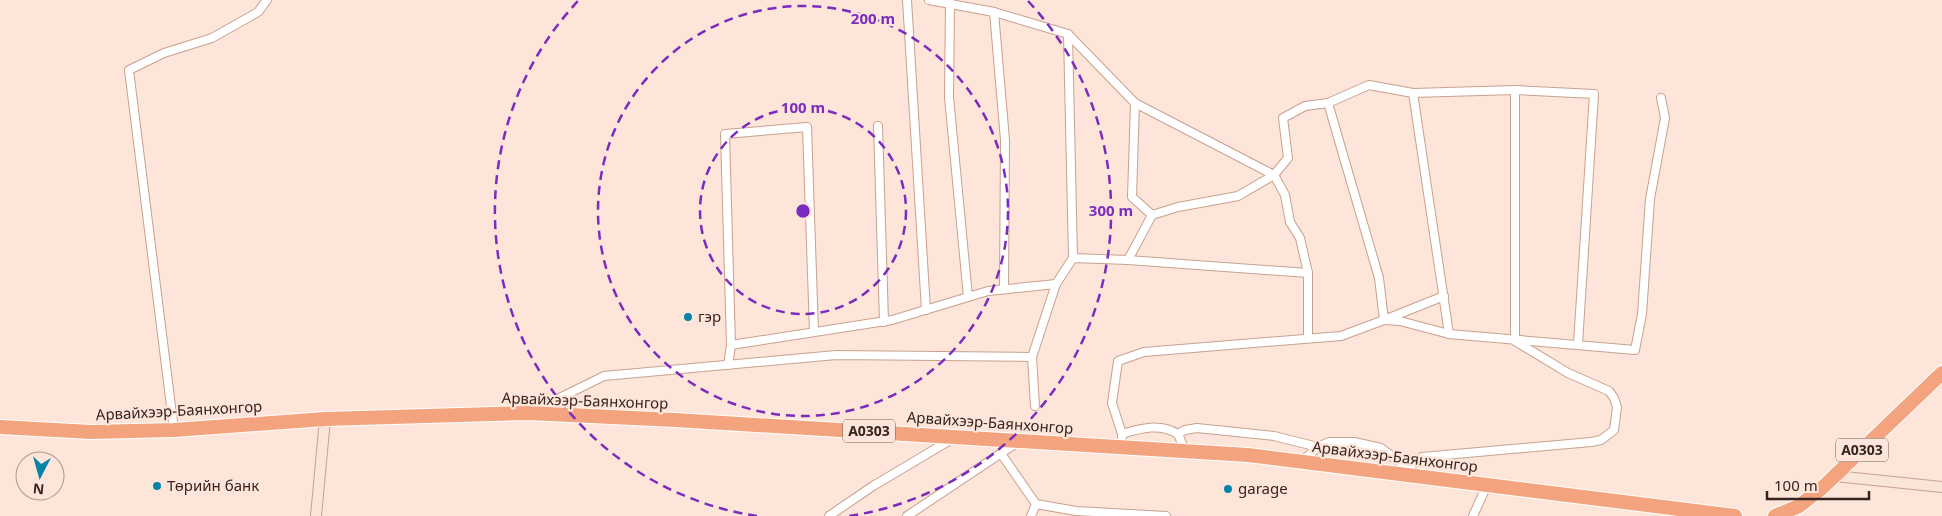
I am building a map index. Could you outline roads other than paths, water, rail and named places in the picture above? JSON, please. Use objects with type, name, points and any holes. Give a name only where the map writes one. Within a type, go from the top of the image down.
[{"type":"highway","name":"A0303","points":[[1775,516],[1799,506],[1835,476],[1942,373]]},
{"type":"highway","name":"Арвайхээр-Баянхонгор","points":[[0,427],[91,432],[174,430],[325,419],[528,413],[725,422],[1020,441],[1122,441],[1185,451],[1404,471],[1487,485],[1736,516]]},
{"type":"street","points":[[174,430],[128,70],[164,53],[212,38],[258,12],[267,0]]},
{"type":"street","points":[[907,0],[926,310]]},
{"type":"street","points":[[929,0],[994,12],[1068,34],[1135,103],[1274,175],[1286,195],[1290,222],[1300,238],[1308,273],[1308,338]]},
{"type":"street","points":[[950,3],[949,97],[968,297]]},
{"type":"street","points":[[994,12],[1005,140],[1004,290]]},
{"type":"street","points":[[1035,406],[1032,357],[1056,284],[1073,258],[1068,34]]},
{"type":"street","points":[[1128,260],[1152,215],[1178,207],[1238,196],[1274,175],[1288,158],[1283,118],[1306,106],[1328,103],[1369,84],[1413,93],[1514,90],[1594,94],[1578,344]]},
{"type":"street","points":[[1514,90],[1516,341]]},
{"type":"street","points":[[1413,93],[1449,334]]},
{"type":"street","points":[[1384,320],[1400,321],[1449,334],[1635,350],[1642,314],[1650,199],[1665,118],[1661,98]]},
{"type":"street","points":[[1135,103],[1132,197],[1152,215]]},
{"type":"street","points":[[1328,103],[1378,278],[1384,320]]},
{"type":"street","points":[[878,126],[884,322]]},
{"type":"street","points":[[728,364],[731,345],[726,134],[807,127],[814,332]]},
{"type":"street","points":[[1073,258],[1128,260],[1308,273]]},
{"type":"street","points":[[731,345],[884,322],[968,297],[1004,290],[1056,284]]},
{"type":"street","points":[[1185,451],[1178,434],[1170,429],[1142,427],[1122,441],[1112,403],[1118,361],[1144,352],[1341,336],[1444,296]]},
{"type":"street","points":[[1301,462],[1318,447],[1330,442],[1354,442],[1381,448],[1404,471],[1422,457],[1591,442],[1602,440],[1614,430],[1617,407],[1609,391],[1568,373],[1516,341]]},
{"type":"street","points":[[528,413],[604,376],[836,355],[1032,357]]},
{"type":"street","points":[[316,516],[325,419]]},
{"type":"street","points":[[1178,434],[1185,430],[1197,428],[1274,436],[1318,447]]},
{"type":"street","points":[[829,516],[873,486],[956,437]]},
{"type":"street","points":[[907,516],[1002,455],[1020,441]]},
{"type":"street","points":[[1002,455],[1036,504],[1077,514],[1166,516]]},
{"type":"street","points":[[1835,476],[1942,487]]},
{"type":"street","points":[[1473,516],[1487,485]]},
{"type":"street","points":[[1031,516],[1036,504]]},
{"type":"place","name":"гэр","points":[[688,317]]},
{"type":"place","name":"Төрийн банк","points":[[157,486]]},
{"type":"place","name":"garage","points":[[1228,489]]}]
